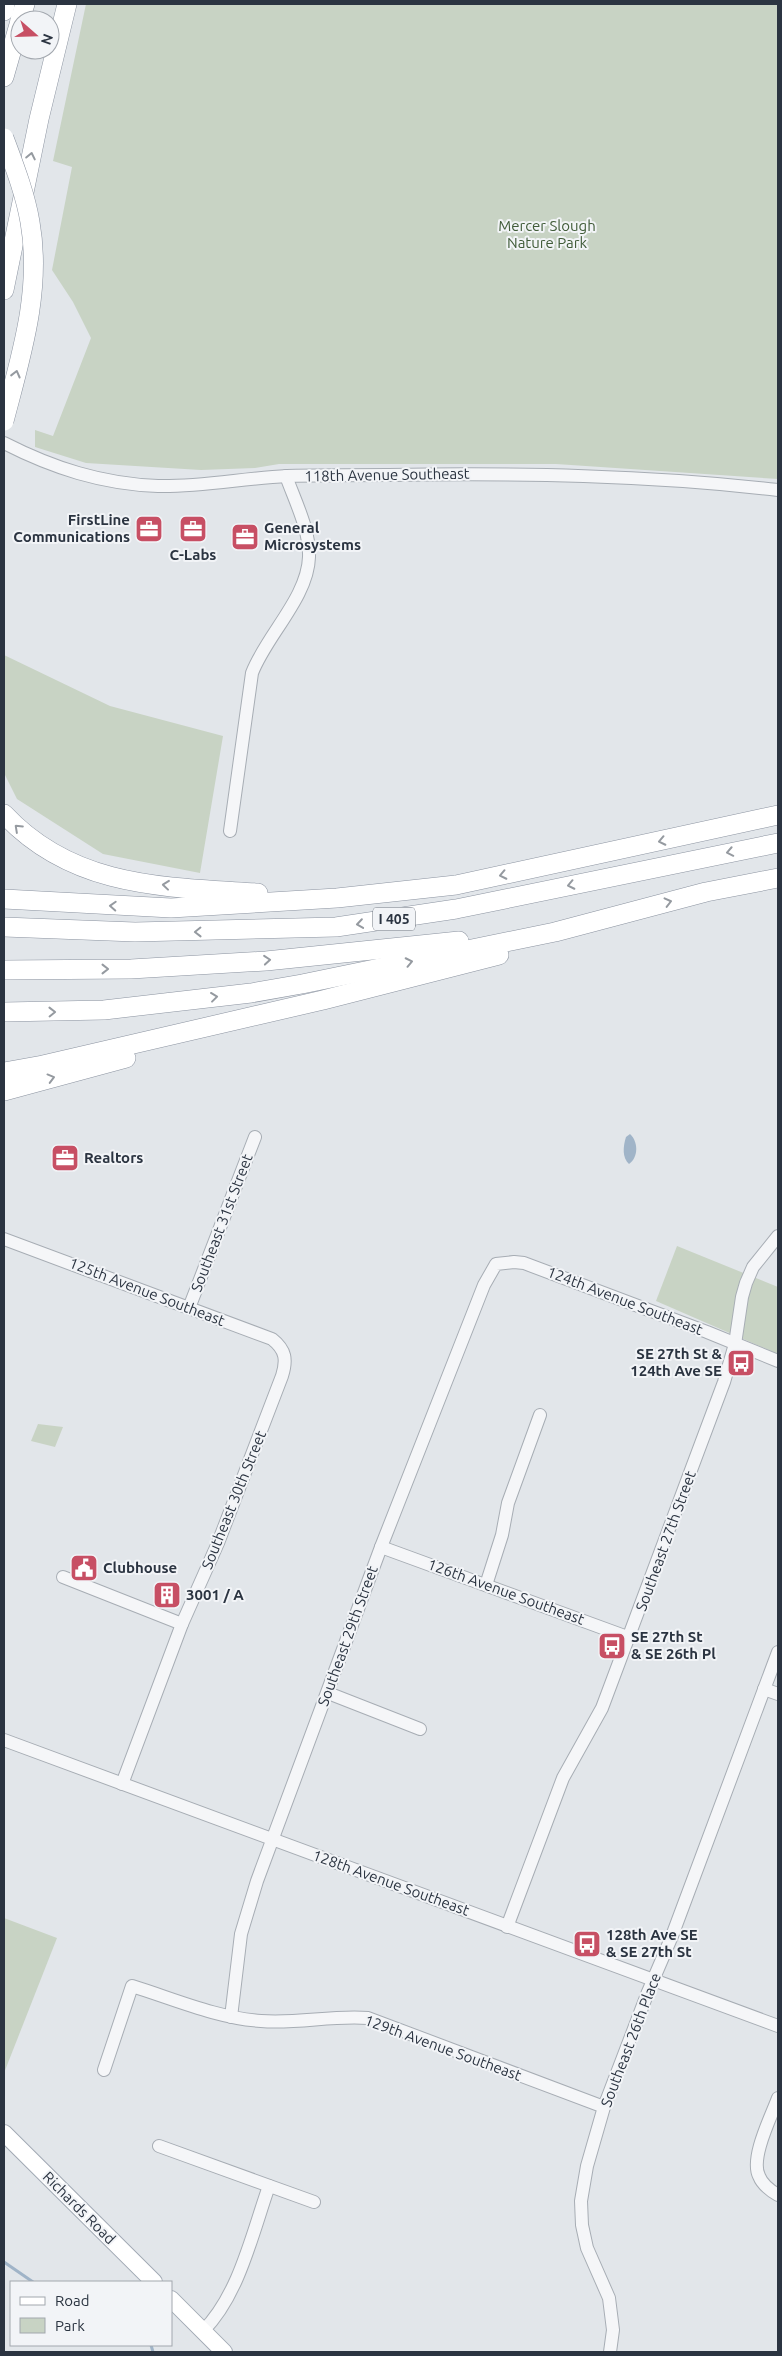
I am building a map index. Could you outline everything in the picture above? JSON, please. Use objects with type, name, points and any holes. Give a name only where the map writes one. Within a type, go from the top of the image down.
[{"type":"highway","points":[[4,11],[6,4]]},
{"type":"highway","points":[[48,81],[55,4]]},
{"type":"highway","points":[[4,290],[48,81],[67,4]]},
{"type":"highway","points":[[4,77],[10,56]]},
{"type":"highway","points":[[4,138],[28,215],[33,243],[34,277],[27,327],[4,421]]},
{"type":"highway","points":[[4,814],[33,842],[59,858],[89,871],[116,879],[214,890],[337,898]]},
{"type":"highway","points":[[4,899],[171,908],[337,898],[456,885],[778,815]]},
{"type":"highway","name":"I 405","points":[[4,927],[144,932],[336,927],[456,909],[778,843]]},
{"type":"highway","points":[[4,1012],[104,1010],[251,993],[555,932],[706,892],[778,878]]},
{"type":"highway","points":[[4,1072],[42,1065],[323,1000],[482,960],[621,914]]},
{"type":"highway","points":[[4,970],[132,969],[266,961],[555,932]]},
{"type":"highway","points":[[4,1091],[323,1000]]},
{"type":"main road","name":"Richards Road","points":[[4,2134],[153,2281]]},
{"type":"main road","points":[[172,2300],[224,2352]]},
{"type":"street","name":"118th Avenue Southeast","points":[[4,444],[52,466],[99,480],[159,486],[286,476],[464,474],[584,476],[668,480],[778,490]]},
{"type":"street","points":[[230,831],[252,673],[258,656],[297,596],[308,570],[308,543],[286,476]]},
{"type":"street","name":"Southeast 31st Street","points":[[189,1308],[255,1138]]},
{"type":"street","name":"Southeast 27th Street","points":[[507,1927],[563,1778],[599,1716],[630,1638],[724,1382],[735,1344],[746,1283],[753,1267],[778,1236]]},
{"type":"street","name":"125th Avenue Southeast","points":[[4,1239],[272,1339],[285,1354]]},
{"type":"street","name":"124th Avenue Southeast","points":[[496,1264],[514,1262],[524,1264],[778,1361]]},
{"type":"street","name":"Southeast 29th Street","points":[[231,2017],[241,1932],[272,1839],[381,1547],[484,1285],[496,1264]]},
{"type":"street","name":"Southeast 30th Street","points":[[122,1784],[182,1624],[218,1544],[282,1376],[286,1363],[285,1354]]},
{"type":"street","points":[[486,1585],[502,1535],[508,1503],[540,1415]]},
{"type":"street","name":"126th Avenue Southeast","points":[[381,1547],[630,1638]]},
{"type":"street","points":[[63,1577],[182,1624]]},
{"type":"street","name":"Southeast 26th Place","points":[[610,2352],[613,2330],[609,2298],[587,2248],[582,2225],[584,2180],[604,2107],[668,1946],[778,1652]]},
{"type":"street","points":[[764,1689],[778,1694]]},
{"type":"street","points":[[328,1693],[420,1729]]},
{"type":"street","name":"128th Avenue Southeast","points":[[4,1740],[778,2026]]},
{"type":"street","name":"129th Avenue Southeast","points":[[104,2070],[132,1986],[231,2017],[286,2022],[355,2017],[368,2018],[604,2107]]},
{"type":"street","points":[[778,2098],[757,2160],[758,2176],[768,2188],[778,2195]]},
{"type":"street","points":[[159,2146],[314,2202]]},
{"type":"street","points":[[203,2331],[216,2318],[228,2298],[269,2186]]},
{"type":"green space","name":"Mercer Slough Nature Park","points":[[86,4],[778,4],[778,479],[556,464],[279,464],[255,468],[201,470],[86,463],[35,447],[35,430],[53,436],[91,338],[73,302],[52,270],[72,167],[53,161]]},
{"type":"green space","points":[[4,655],[110,706],[223,736],[200,873],[103,854],[17,799],[4,773]]},
{"type":"green space","points":[[677,1246],[778,1287],[778,1354],[656,1301]]},
{"type":"green space","points":[[38,1424],[63,1427],[55,1447],[31,1441]]},
{"type":"green space","points":[[4,1918],[57,1938],[4,2073]]},
{"type":"water","points":[[630,1134],[635,1141],[636,1153],[629,1164],[625,1159],[624,1148],[626,1137]]},
{"type":"waterway","points":[[4,2262],[32,2281]]},
{"type":"waterway","points":[[151,2346],[153,2352]]},
{"type":"place","name":"FirstLine Communications","points":[[149,529]]},
{"type":"place","name":"C-Labs","points":[[193,529]]},
{"type":"place","name":"General Microsystems","points":[[245,537]]},
{"type":"place","name":"Realtors","points":[[65,1158]]},
{"type":"place","name":"SE 27th St & 124th Ave SE","points":[[741,1363]]},
{"type":"place","name":"Clubhouse","points":[[84,1568]]},
{"type":"place","name":"3001 / A","points":[[167,1595]]},
{"type":"place","name":"SE 27th St & SE 26th Pl","points":[[612,1646]]},
{"type":"place","name":"128th Ave SE & SE 27th St","points":[[587,1944]]}]
